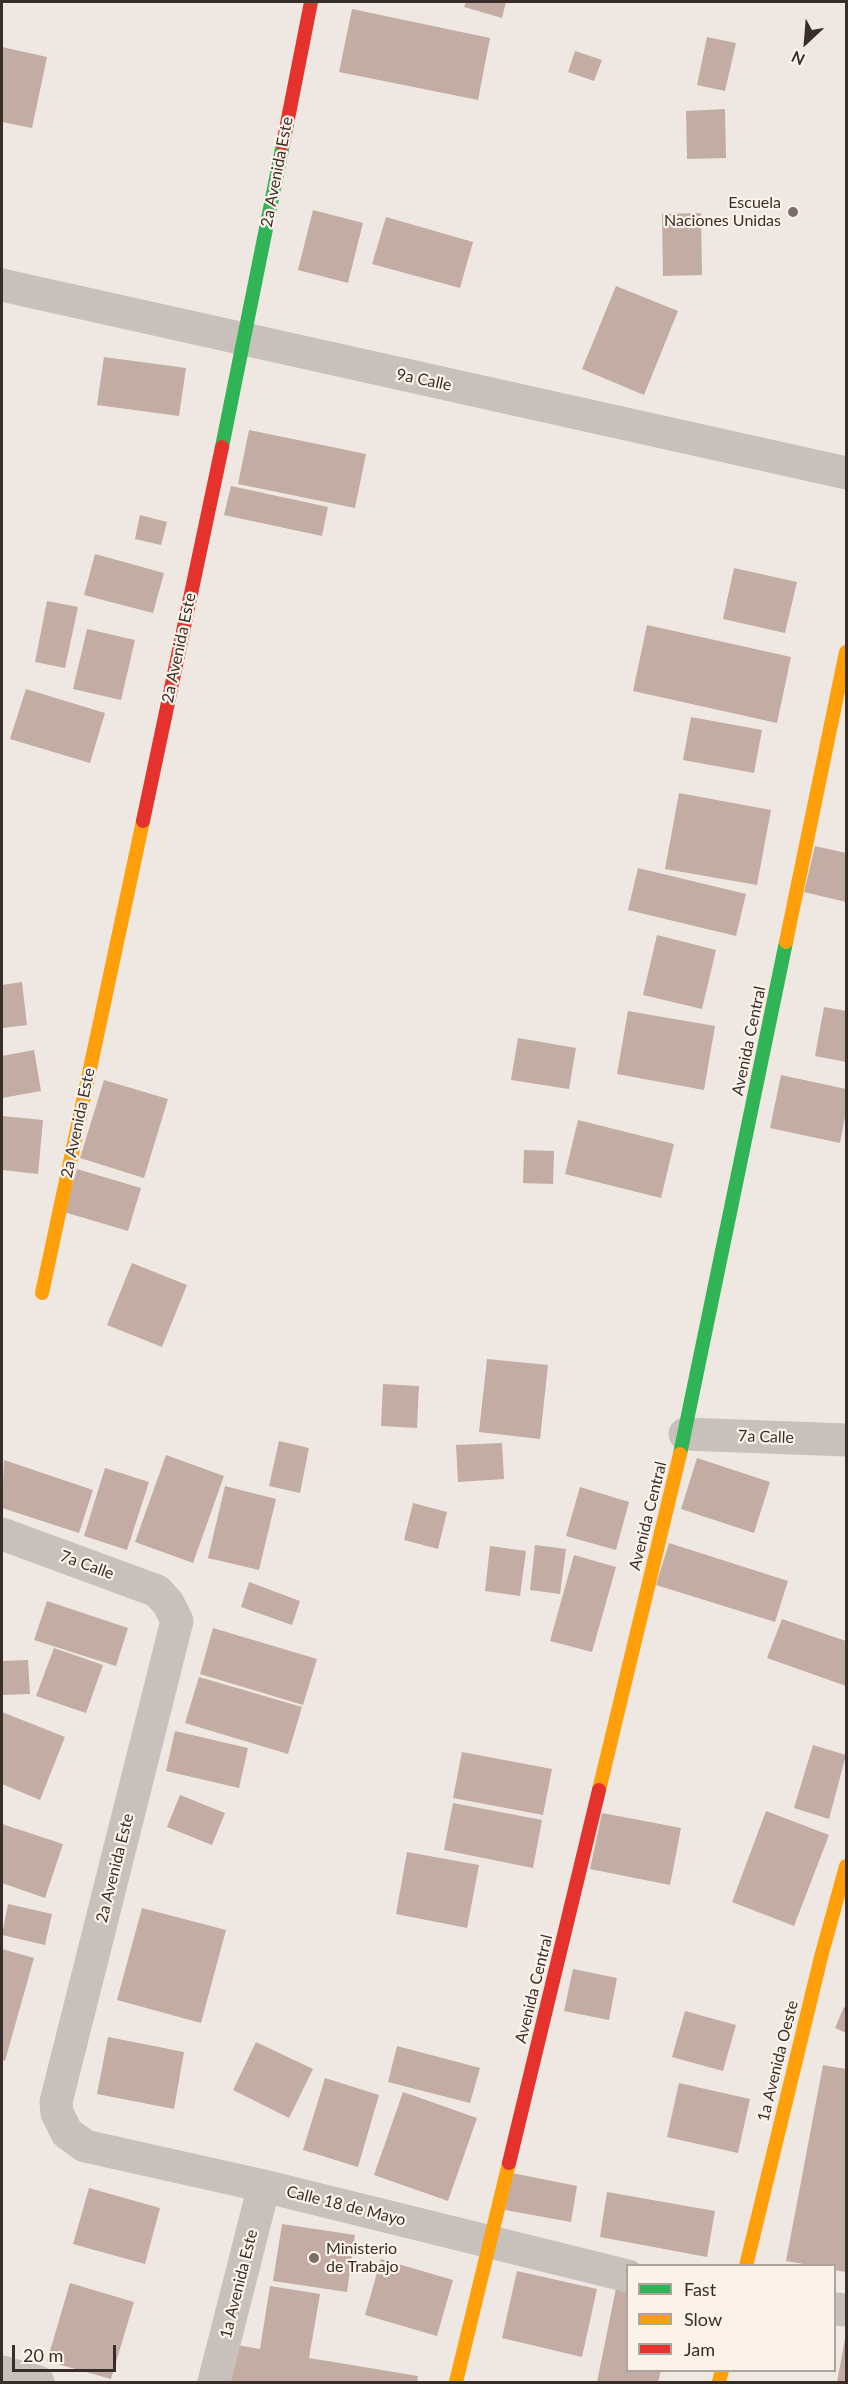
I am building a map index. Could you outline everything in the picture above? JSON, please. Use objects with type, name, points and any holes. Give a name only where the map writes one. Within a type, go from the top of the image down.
[{"type":"street","name":"2a Avenida Este","points":[[42,1293],[244,340],[311,2]]},
{"type":"street","name":"9a Calle","points":[[2,285],[846,473]]},
{"type":"street","name":"Avenida Central","points":[[456,2382],[685,1434],[846,652]]},
{"type":"street","name":"7a Calle","points":[[685,1434],[846,1440]]},
{"type":"street","name":"7a Calle","points":[[2,1534],[157,1591],[168,1603]]},
{"type":"street","name":"2a Avenida Este","points":[[67,2133],[57,2113],[56,2102],[177,1621],[168,1603]]},
{"type":"street","name":"1a Avenida Oeste","points":[[746,2264],[821,1957],[846,1866]]},
{"type":"street","name":"Calle 18 de Mayo","points":[[67,2133],[85,2145],[264,2186],[626,2276]]},
{"type":"street","name":"1a Avenida Este","points":[[214,2382],[264,2186]]},
{"type":"street","points":[[2,2372],[38,2382]]},
{"type":"building","points":[[466,2],[506,2],[502,18],[464,7]]},
{"type":"building","points":[[352,9],[490,38],[478,100],[339,72]]},
{"type":"building","points":[[707,37],[736,43],[725,91],[697,85]]},
{"type":"building","points":[[2,47],[47,57],[32,128],[2,122]]},
{"type":"building","points":[[575,51],[602,60],[594,81],[568,72]]},
{"type":"building","points":[[725,109],[726,158],[687,159],[686,111]]},
{"type":"building","points":[[313,210],[363,223],[348,283],[298,270]]},
{"type":"building","points":[[701,213],[702,275],[663,276],[662,214]]},
{"type":"building","points":[[386,217],[473,242],[460,288],[372,264]]},
{"type":"building","points":[[616,286],[678,311],[644,395],[582,369]]},
{"type":"building","points":[[104,357],[186,368],[179,416],[97,405]]},
{"type":"building","points":[[249,430],[366,454],[355,508],[238,484]]},
{"type":"building","points":[[231,486],[328,507],[322,536],[224,515]]},
{"type":"building","points":[[140,515],[167,522],[161,545],[135,539]]},
{"type":"building","points":[[95,554],[164,573],[153,613],[84,595]]},
{"type":"building","points":[[734,568],[797,582],[785,633],[723,619]]},
{"type":"building","points":[[47,601],[78,607],[65,668],[35,662]]},
{"type":"building","points":[[647,625],[791,657],[777,723],[633,691]]},
{"type":"building","points":[[87,629],[135,640],[121,700],[73,689]]},
{"type":"building","points":[[26,689],[105,713],[90,763],[10,739]]},
{"type":"building","points":[[691,717],[762,730],[754,773],[683,760]]},
{"type":"building","points":[[679,793],[771,810],[757,885],[665,869]]},
{"type":"building","points":[[815,846],[846,853],[846,902],[804,892]]},
{"type":"building","points":[[638,868],[746,894],[736,936],[628,910]]},
{"type":"building","points":[[657,935],[716,950],[702,1009],[643,995]]},
{"type":"building","points":[[22,982],[27,1025],[2,1028],[2,985]]},
{"type":"building","points":[[824,1007],[846,1011],[846,1062],[815,1056]]},
{"type":"building","points":[[628,1011],[715,1026],[704,1090],[617,1074]]},
{"type":"building","points":[[518,1038],[576,1048],[569,1089],[511,1080]]},
{"type":"building","points":[[34,1050],[41,1091],[2,1098],[2,1056]]},
{"type":"building","points":[[781,1075],[846,1089],[846,1112],[840,1143],[770,1128]]},
{"type":"building","points":[[104,1080],[168,1099],[144,1178],[80,1158]]},
{"type":"building","points":[[2,1116],[43,1120],[38,1174],[2,1170]]},
{"type":"building","points":[[578,1120],[674,1144],[661,1198],[565,1174]]},
{"type":"building","points":[[524,1150],[554,1151],[553,1184],[523,1183]]},
{"type":"building","points":[[77,1169],[141,1188],[128,1231],[64,1212]]},
{"type":"building","points":[[132,1263],[187,1285],[162,1347],[107,1325]]},
{"type":"building","points":[[487,1359],[548,1365],[540,1439],[479,1432]]},
{"type":"building","points":[[383,1384],[419,1386],[417,1428],[381,1426]]},
{"type":"building","points":[[279,1441],[309,1448],[300,1493],[269,1486]]},
{"type":"building","points":[[502,1443],[504,1479],[458,1482],[456,1445]]},
{"type":"building","points":[[166,1455],[224,1476],[193,1563],[135,1542]]},
{"type":"building","points":[[697,1458],[770,1482],[754,1533],[681,1509]]},
{"type":"building","points":[[4,1460],[93,1490],[79,1533],[2,1508]]},
{"type":"building","points":[[105,1468],[149,1482],[127,1550],[84,1536]]},
{"type":"building","points":[[225,1486],[276,1499],[259,1570],[208,1558]]},
{"type":"building","points":[[580,1487],[629,1502],[616,1550],[566,1536]]},
{"type":"building","points":[[413,1503],[447,1512],[438,1549],[404,1540]]},
{"type":"building","points":[[669,1543],[788,1581],[775,1622],[656,1585]]},
{"type":"building","points":[[535,1545],[566,1549],[560,1594],[530,1590]]},
{"type":"building","points":[[490,1546],[526,1551],[520,1596],[485,1591]]},
{"type":"building","points":[[574,1555],[616,1567],[592,1652],[550,1641]]},
{"type":"building","points":[[249,1582],[300,1601],[292,1625],[241,1607]]},
{"type":"building","points":[[47,1601],[128,1628],[116,1666],[34,1640]]},
{"type":"building","points":[[782,1619],[846,1641],[846,1686],[767,1658]]},
{"type":"building","points":[[213,1628],[317,1659],[303,1705],[200,1674]]},
{"type":"building","points":[[54,1648],[103,1665],[86,1713],[36,1696]]},
{"type":"building","points":[[28,1660],[30,1694],[2,1695],[2,1661]]},
{"type":"building","points":[[199,1677],[302,1707],[288,1754],[185,1723]]},
{"type":"building","points":[[2,1712],[65,1737],[40,1800],[2,1784]]},
{"type":"building","points":[[175,1731],[248,1748],[239,1788],[166,1771]]},
{"type":"building","points":[[813,1745],[846,1755],[829,1819],[794,1808]]},
{"type":"building","points":[[462,1752],[552,1769],[543,1815],[453,1798]]},
{"type":"building","points":[[180,1795],[225,1813],[212,1845],[167,1827]]},
{"type":"building","points":[[453,1803],[542,1820],[533,1868],[444,1850]]},
{"type":"building","points":[[766,1811],[829,1835],[794,1926],[732,1902]]},
{"type":"building","points":[[602,1813],[681,1828],[670,1885],[590,1869]]},
{"type":"building","points":[[2,1824],[63,1844],[45,1898],[2,1883]]},
{"type":"building","points":[[407,1852],[479,1865],[467,1928],[396,1914]]},
{"type":"building","points":[[8,1904],[52,1914],[45,1945],[2,1935]]},
{"type":"building","points":[[142,1908],[226,1930],[201,2023],[117,2000]]},
{"type":"building","points":[[2,1949],[34,1958],[5,2061],[2,2060]]},
{"type":"building","points":[[573,1969],[617,1978],[609,2020],[564,2011]]},
{"type":"building","points":[[844,2007],[846,2008],[846,2033],[835,2028]]},
{"type":"building","points":[[685,2011],[736,2025],[723,2071],[672,2057]]},
{"type":"building","points":[[108,2037],[184,2052],[174,2109],[97,2094]]},
{"type":"building","points":[[256,2042],[313,2069],[289,2118],[233,2090]]},
{"type":"building","points":[[397,2046],[480,2068],[470,2103],[388,2082]]},
{"type":"building","points":[[823,2065],[846,2069],[846,2272],[836,2270],[836,2264],[803,2264],[786,2261]]},
{"type":"building","points":[[325,2078],[379,2095],[358,2167],[303,2150]]},
{"type":"building","points":[[679,2083],[750,2099],[738,2153],[667,2137]]},
{"type":"building","points":[[403,2092],[477,2118],[448,2201],[374,2175]]},
{"type":"building","points":[[512,2173],[577,2186],[571,2222],[505,2210]]},
{"type":"building","points":[[89,2188],[160,2208],[145,2264],[73,2244]]},
{"type":"building","points":[[607,2192],[715,2211],[707,2257],[600,2237]]},
{"type":"building","name":"Ministerio de Trabajo","points":[[282,2224],[355,2235],[347,2292],[273,2281]]},
{"type":"building","points":[[381,2259],[453,2280],[437,2336],[365,2315]]},
{"type":"building","points":[[517,2271],[597,2289],[582,2357],[502,2338]]},
{"type":"building","points":[[70,2283],[134,2302],[111,2379],[47,2361]]},
{"type":"building","points":[[270,2286],[320,2294],[309,2358],[418,2376],[417,2382],[225,2382],[231,2344],[260,2349]]},
{"type":"building","points":[[616,2288],[626,2291],[626,2372],[660,2372],[658,2382],[597,2382]]},
{"type":"building","points":[[845,2339],[846,2382],[837,2382]]},
{"type":"traffic: fast","points":[[222,447],[283,144]]},
{"type":"traffic: fast","points":[[680,1454],[786,942]]},
{"type":"traffic: slow","points":[[786,942],[846,652]]},
{"type":"traffic: slow","points":[[42,1293],[143,821]]},
{"type":"traffic: slow","points":[[599,1790],[680,1454]]},
{"type":"traffic: slow","points":[[746,2264],[821,1957],[846,1866]]},
{"type":"traffic: slow","points":[[456,2382],[509,2163]]},
{"type":"traffic: slow","points":[[719,2382],[722,2372]]},
{"type":"traffic: jam","points":[[283,144],[311,2]]},
{"type":"traffic: jam","points":[[143,821],[222,447]]},
{"type":"traffic: jam","points":[[509,2163],[599,1790]]},
{"type":"place","name":"Escuela Naciones Unidas","points":[[793,212]]},
{"type":"place","name":"Ministerio de Trabajo","points":[[314,2258]]}]
